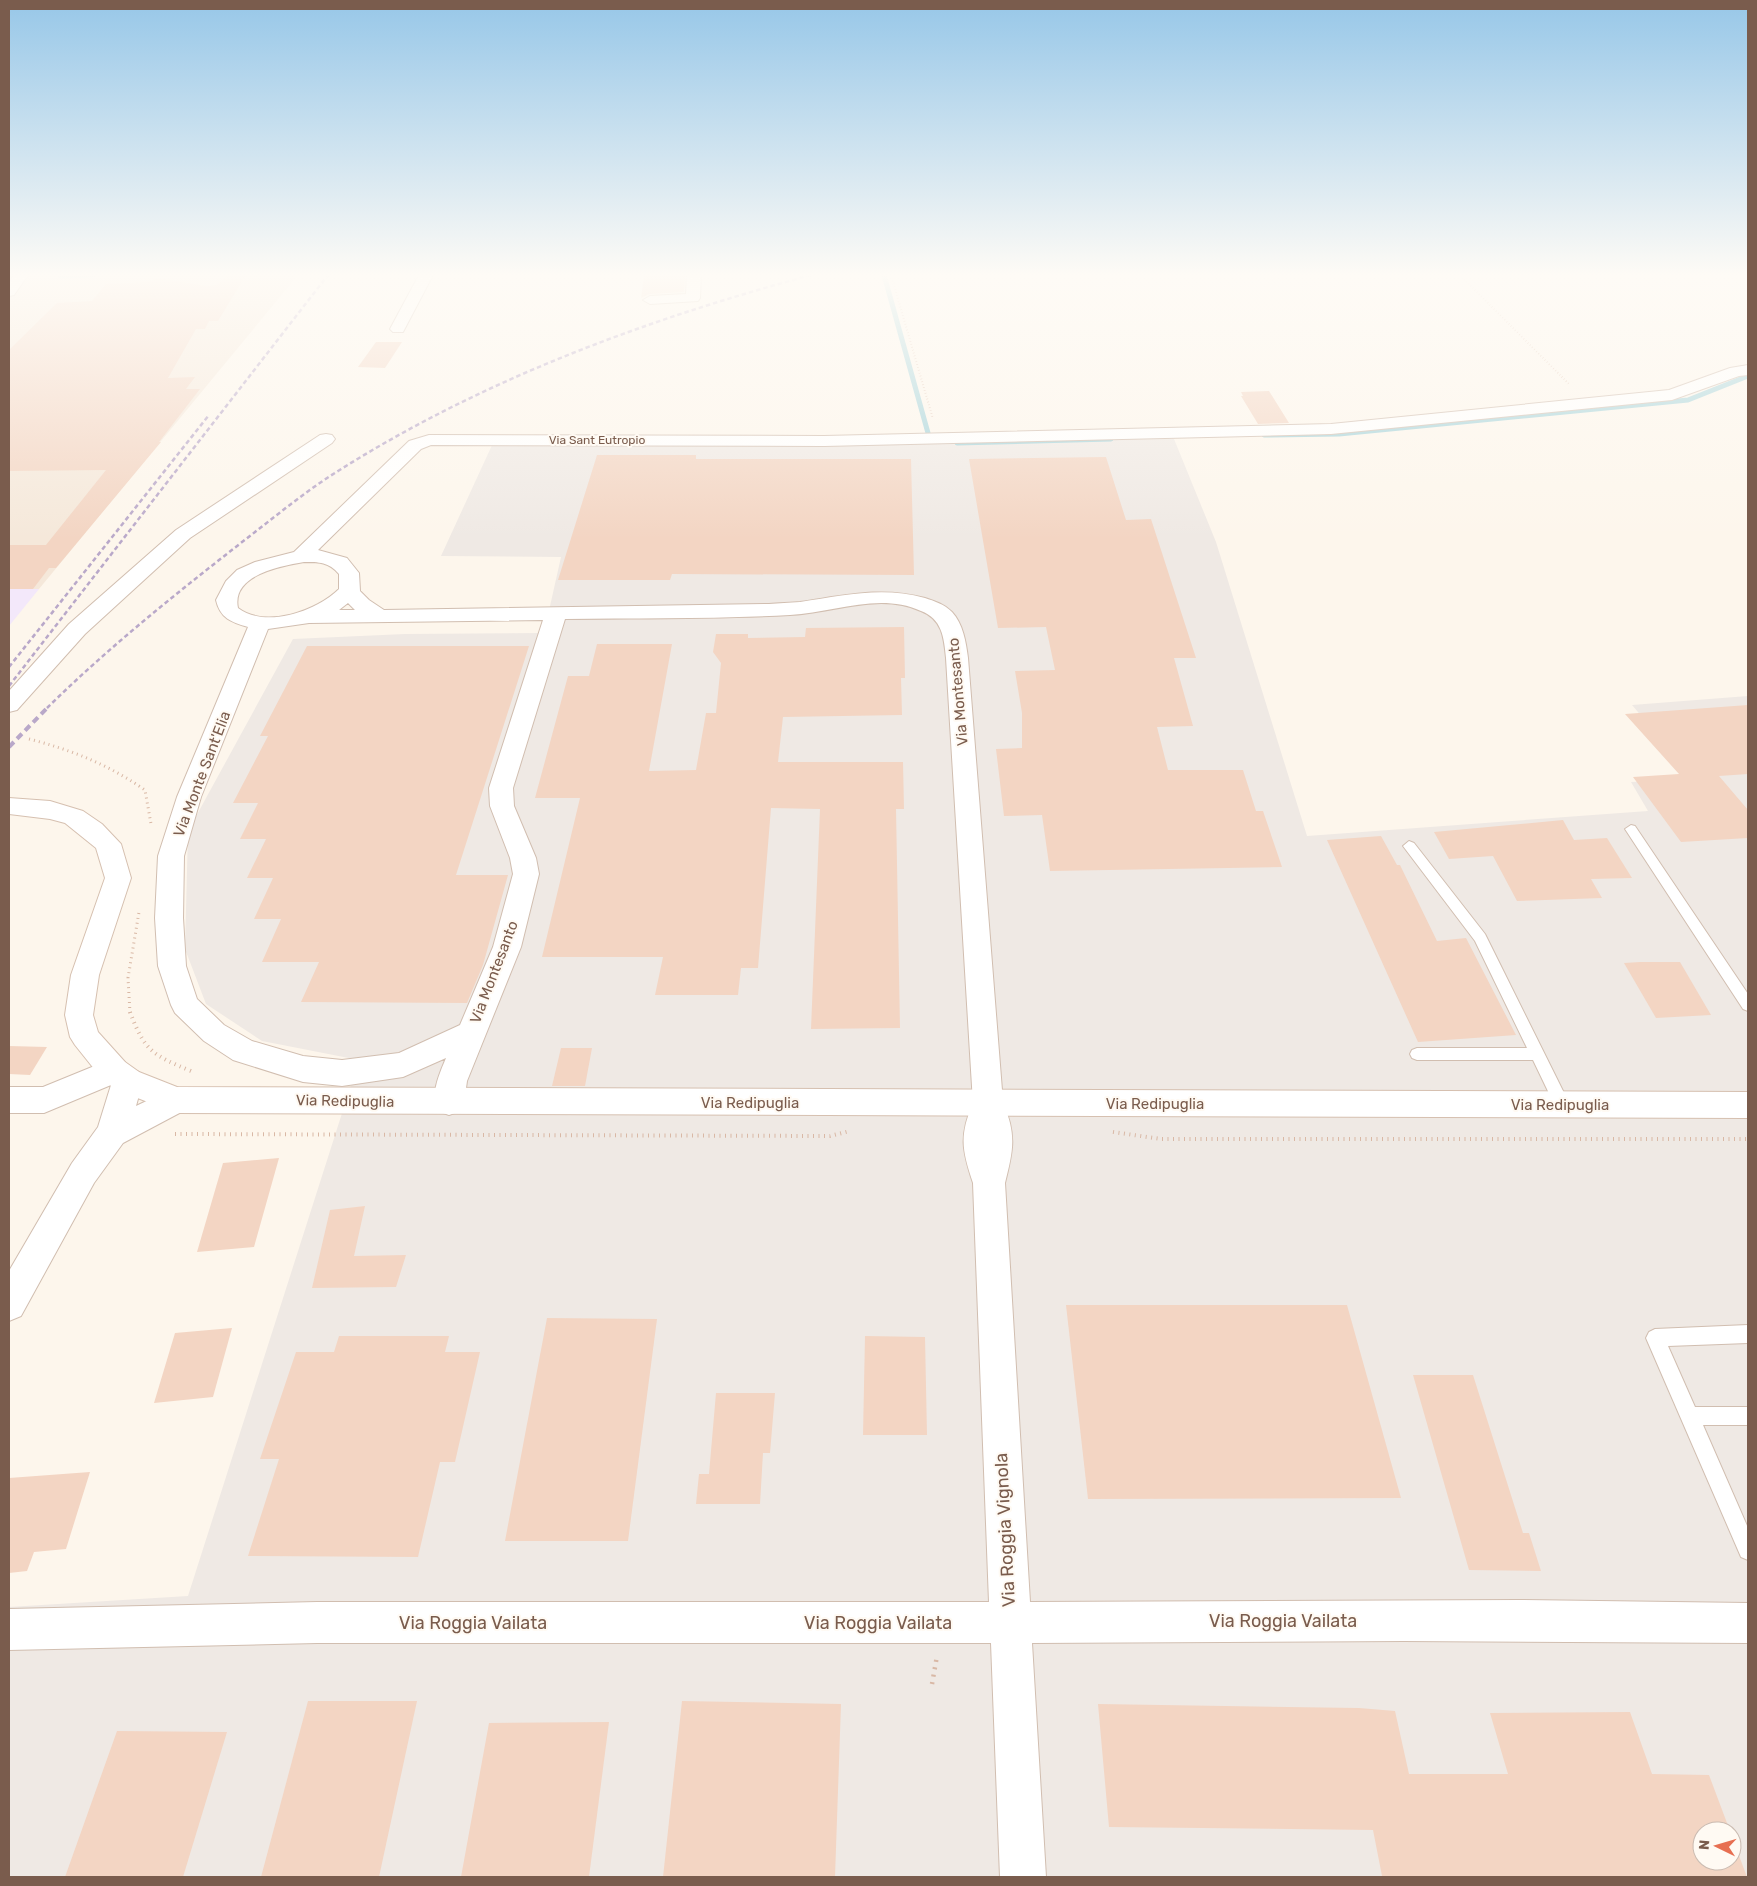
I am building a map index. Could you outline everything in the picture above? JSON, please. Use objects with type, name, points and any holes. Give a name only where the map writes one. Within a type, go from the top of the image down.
[{"type":"street","name":"Via Sant Eutropio","points":[[301,556],[415,445],[429,440],[824,441],[1331,429],[1682,394],[1736,371],[1748,370]]},
{"type":"street","points":[[9,705],[77,629],[183,534],[326,439]]},
{"type":"street","points":[[301,556],[321,556],[337,560],[348,568],[352,578],[349,590],[333,605],[308,617],[276,624],[260,624],[244,620],[232,613],[227,604],[228,593],[235,583],[247,573],[263,564],[301,556]]},
{"type":"street","points":[[349,590],[355,600],[364,608],[379,615]]},
{"type":"street","name":"Via Montesanto","points":[[308,617],[769,610],[805,608],[862,597],[887,596],[931,607],[947,618],[953,632],[959,696],[988,1104]]},
{"type":"street","name":"Via Montesanto","points":[[449,1102],[452,1081],[506,947],[526,874],[524,858],[507,823],[502,806],[501,788],[556,613]]},
{"type":"street","name":"Via Monte Sant'Elia","points":[[260,624],[190,797],[171,856],[169,918],[172,966],[185,1004],[214,1033],[243,1051],[267,1060],[303,1069],[342,1073],[403,1065],[470,1034]]},
{"type":"street","name":"Via Redipuglia","points":[[9,806],[50,810],[74,817],[93,830],[108,844],[118,878],[85,975],[80,1015],[85,1037],[121,1076],[176,1100],[1748,1105]]},
{"type":"street","points":[[9,1100],[44,1100],[121,1076],[112,1133]]},
{"type":"street","points":[[9,1304],[83,1173],[112,1133],[176,1100]]},
{"type":"street","name":"Via Roggia Vignola","points":[[988,1104],[977,1127],[978,1150],[989,1183],[1023,1877]]},
{"type":"street","name":"Via Roggia Vailata","points":[[9,1630],[126,1624],[1009,1621],[1748,1623]]},
{"type":"lane","points":[[1631,829],[1748,1005]]},
{"type":"lane","points":[[1409,846],[1480,938],[1562,1105]]},
{"type":"lane","points":[[1417,1054],[1537,1054]]},
{"type":"lane","points":[[1748,1334],[1655,1338],[1689,1416],[1741,1518],[1748,1550]]},
{"type":"lane","points":[[1689,1416],[1748,1416]]},
{"type":"path","points":[[917,363],[939,439]]},
{"type":"path","points":[[1547,363],[1588,404]]},
{"type":"shaded area","points":[[9,363],[225,363],[39,589],[9,589]]},
{"type":"shaded area","points":[[1174,439],[1216,542],[1307,836],[1648,811],[1631,782],[1695,779],[1632,705],[1748,696],[1748,1877],[9,1877],[9,1607],[188,1596],[359,1060],[262,1041],[206,1004],[185,949],[188,831],[293,639],[405,634],[544,633],[561,557],[441,556],[493,443]]},
{"type":"shaded area","points":[[9,589],[39,589],[9,626]]},
{"type":"building","points":[[9,363],[177,363],[168,378],[195,377],[186,389],[200,389],[159,442],[161,442],[56,568],[49,568],[33,589],[9,589],[9,545],[46,545],[106,470],[9,471]]},
{"type":"building","points":[[361,363],[388,363],[385,368],[358,367]]},
{"type":"building","points":[[1269,391],[1289,423],[1258,424],[1241,396],[1243,396],[1241,392]]},
{"type":"building","points":[[597,455],[696,455],[696,459],[911,459],[914,575],[672,574],[670,580],[558,580]]},
{"type":"building","points":[[1106,457],[1126,520],[1151,519],[1196,658],[1174,658],[1193,726],[1157,727],[1168,770],[1243,770],[1256,811],[1263,811],[1282,867],[1050,871],[1042,815],[1004,816],[996,749],[1022,748],[1022,713],[1015,671],[1055,670],[1046,627],[998,628],[969,459]]},
{"type":"building","points":[[904,627],[905,678],[901,678],[902,715],[783,717],[778,762],[903,762],[904,809],[896,809],[900,1028],[811,1029],[820,809],[771,808],[758,968],[741,968],[738,995],[655,995],[663,957],[542,957],[580,798],[535,798],[568,676],[589,676],[597,644],[672,644],[649,771],[696,770],[706,713],[716,713],[721,663],[713,652],[716,634],[748,634],[748,638],[805,637],[806,628]]},
{"type":"building","points":[[307,646],[529,646],[456,875],[508,875],[483,965],[467,1003],[301,1002],[319,962],[262,962],[281,919],[254,919],[273,878],[247,878],[266,839],[240,839],[258,803],[233,803],[268,736],[260,736]]},
{"type":"building","points":[[1748,705],[1748,774],[1719,776],[1748,810],[1748,838],[1681,842],[1633,777],[1679,774],[1625,714]]},
{"type":"building","points":[[1563,820],[1574,840],[1607,838],[1632,878],[1591,879],[1602,898],[1517,901],[1493,856],[1449,859],[1434,832]]},
{"type":"building","points":[[1381,836],[1397,865],[1400,865],[1437,941],[1466,938],[1516,1035],[1418,1042],[1327,840]]},
{"type":"building","points":[[1680,962],[1711,1015],[1656,1018],[1624,963]]},
{"type":"building","points":[[9,1046],[47,1047],[30,1075],[9,1074]]},
{"type":"building","points":[[561,1048],[592,1048],[585,1086],[552,1086]]},
{"type":"building","points":[[279,1158],[254,1247],[197,1252],[223,1163]]},
{"type":"building","points":[[365,1206],[354,1256],[406,1255],[396,1287],[312,1288],[330,1210]]},
{"type":"building","points":[[1066,1305],[1347,1305],[1401,1498],[1088,1499]]},
{"type":"building","points":[[547,1318],[657,1319],[628,1541],[505,1541]]},
{"type":"building","points":[[232,1328],[213,1397],[154,1403],[175,1333]]},
{"type":"building","points":[[339,1336],[449,1336],[445,1352],[480,1352],[455,1462],[440,1462],[418,1557],[248,1556],[279,1459],[260,1459],[296,1352],[334,1352]]},
{"type":"building","points":[[865,1336],[925,1337],[927,1435],[863,1435]]},
{"type":"building","points":[[1413,1375],[1473,1375],[1523,1533],[1529,1533],[1541,1571],[1469,1570]]},
{"type":"building","points":[[716,1393],[775,1393],[770,1453],[763,1453],[760,1504],[696,1504],[699,1474],[709,1474]]},
{"type":"building","points":[[90,1472],[66,1549],[34,1552],[27,1571],[9,1573],[9,1478]]},
{"type":"building","points":[[308,1701],[417,1701],[379,1877],[261,1877]]},
{"type":"building","points":[[682,1701],[841,1704],[835,1877],[663,1877]]},
{"type":"building","points":[[1098,1704],[1359,1708],[1395,1711],[1409,1774],[1508,1774],[1490,1713],[1630,1712],[1652,1774],[1709,1775],[1726,1821],[1692,1821],[1692,1871],[1742,1871],[1742,1864],[1747,1877],[1382,1876],[1373,1830],[1109,1827]]},
{"type":"building","points":[[609,1722],[589,1877],[461,1877],[489,1723]]},
{"type":"building","points":[[117,1731],[227,1732],[183,1877],[65,1877]]},
{"type":"waterway","points":[[909,363],[928,433]]},
{"type":"waterway","points":[[1264,435],[1339,434],[1688,400],[1748,376]]},
{"type":"waterway","points":[[957,443],[1111,439]]},
{"type":"railway","points":[[9,686],[260,363]]},
{"type":"railway","points":[[47,708],[148,617],[275,516],[327,478],[393,438],[450,408],[548,363]]},
{"type":"railway","points":[[9,667],[209,415]]},
{"type":"railway","points":[[9,747],[47,708]]}]
